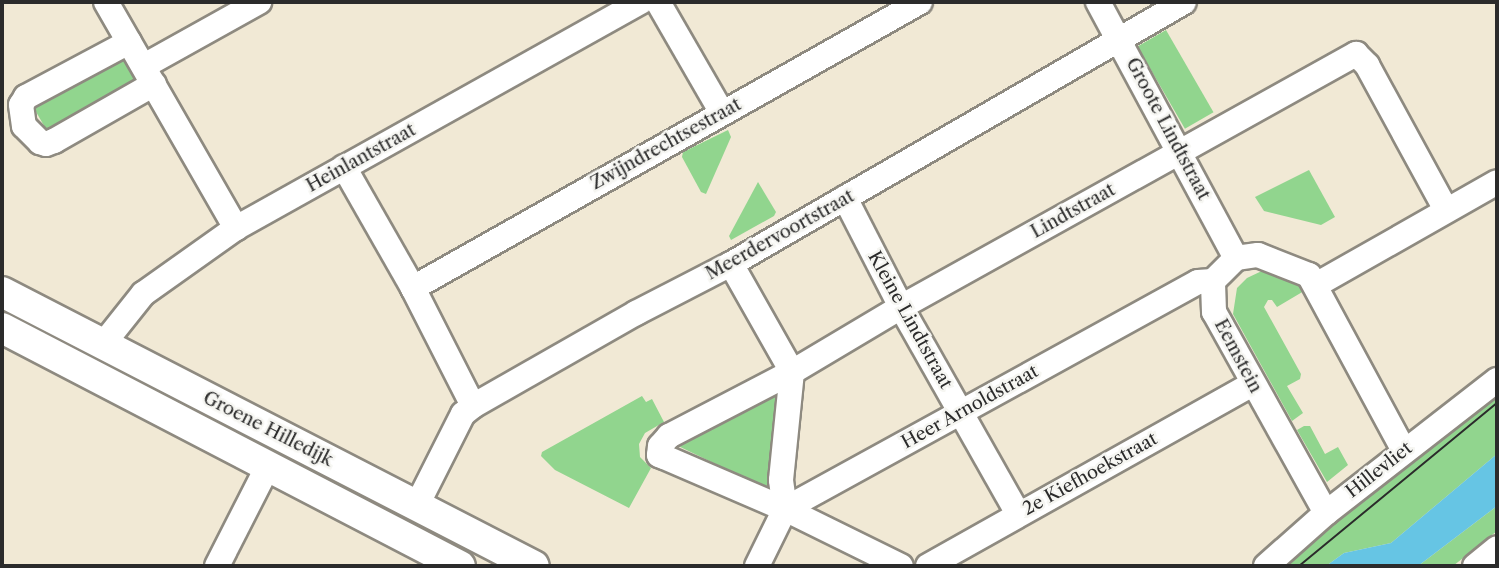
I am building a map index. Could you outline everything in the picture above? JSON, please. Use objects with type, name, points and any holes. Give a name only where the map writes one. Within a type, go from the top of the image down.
[{"type":"street","points":[[106,2],[236,228]]},
{"type":"street","points":[[129,41],[26,97],[21,105],[24,126],[40,142],[46,144],[54,141],[259,2]]},
{"type":"street","name":"Heinlantstraat","points":[[104,343],[143,294],[236,228],[641,2]]},
{"type":"street","points":[[658,2],[722,113]]},
{"type":"street","name":"Zwijndrechtsestraat","points":[[413,288],[920,2]]},
{"type":"street","name":"Groote Lindtstraat","points":[[1098,2],[1236,258]]},
{"type":"street","name":"Meerdervoortstraat","points":[[417,505],[463,414],[473,406],[636,313],[731,264],[1184,2]]},
{"type":"street","name":"Lindtstraat","points":[[785,509],[664,457],[658,451],[669,436],[792,372],[901,307],[1356,54],[1367,65],[1446,210]]},
{"type":"street","points":[[344,167],[413,288],[473,406]]},
{"type":"street","points":[[1315,285],[1497,182]]},
{"type":"street","name":"Kleine Lindtstraat","points":[[845,198],[901,307],[1018,514]]},
{"type":"street","points":[[1213,281],[1236,258],[1258,255],[1301,270],[1315,285],[1404,451]]},
{"type":"street","points":[[731,264],[792,372],[781,480],[785,509],[757,566]]},
{"type":"street","name":"Eemstein","points":[[1213,281],[1214,312],[1326,513]]},
{"type":"street","name":"Heer Arnoldstraat","points":[[785,509],[1198,282],[1213,281]]},
{"type":"street","name":"Groene Hilledijk","points":[[2,292],[534,566]]},
{"type":"street","name":"Groene Hilledijk","points":[[2,328],[460,566]]},
{"type":"street","name":"Hillevliet","points":[[1266,566],[1326,513],[1497,380]]},
{"type":"street","name":"2e Kiefhoekstraat","points":[[928,566],[1252,384]]},
{"type":"street","points":[[218,566],[268,466]]},
{"type":"street","points":[[785,509],[901,566]]},
{"type":"street","points":[[1475,566],[1497,548]]},
{"type":"green space","points":[[1166,30],[1214,112],[1185,129],[1137,46]]},
{"type":"green space","points":[[121,51],[139,82],[49,134],[31,103]]},
{"type":"green space","points":[[728,130],[731,137],[706,194],[701,192],[682,157],[683,152]]},
{"type":"green space","points":[[1309,170],[1335,217],[1321,225],[1264,211],[1255,197]]},
{"type":"green space","points":[[758,182],[776,212],[774,216],[731,240],[729,236]]},
{"type":"green space","points":[[1266,269],[1299,283],[1304,291],[1277,307],[1272,300],[1268,300],[1264,307],[1301,374],[1300,379],[1287,386],[1303,413],[1292,421],[1233,314],[1237,288],[1247,278]]},
{"type":"green space","points":[[778,385],[772,491],[674,444]]},
{"type":"green space","points":[[642,396],[646,402],[652,399],[664,422],[645,433],[639,444],[640,457],[651,468],[629,508],[555,470],[541,456],[542,452]]},
{"type":"green space","points":[[1497,396],[1497,454],[1391,543],[1344,553],[1326,566],[1282,566],[1345,512]]},
{"type":"green space","points":[[1310,426],[1325,454],[1338,447],[1348,465],[1327,482],[1297,430]]},
{"type":"green space","points":[[1497,506],[1497,531],[1453,566],[1418,566]]},
{"type":"water","points":[[1497,454],[1497,506],[1418,566],[1326,566],[1344,553],[1391,543]]},
{"type":"tram line","points":[[1299,566],[1497,403]]}]
